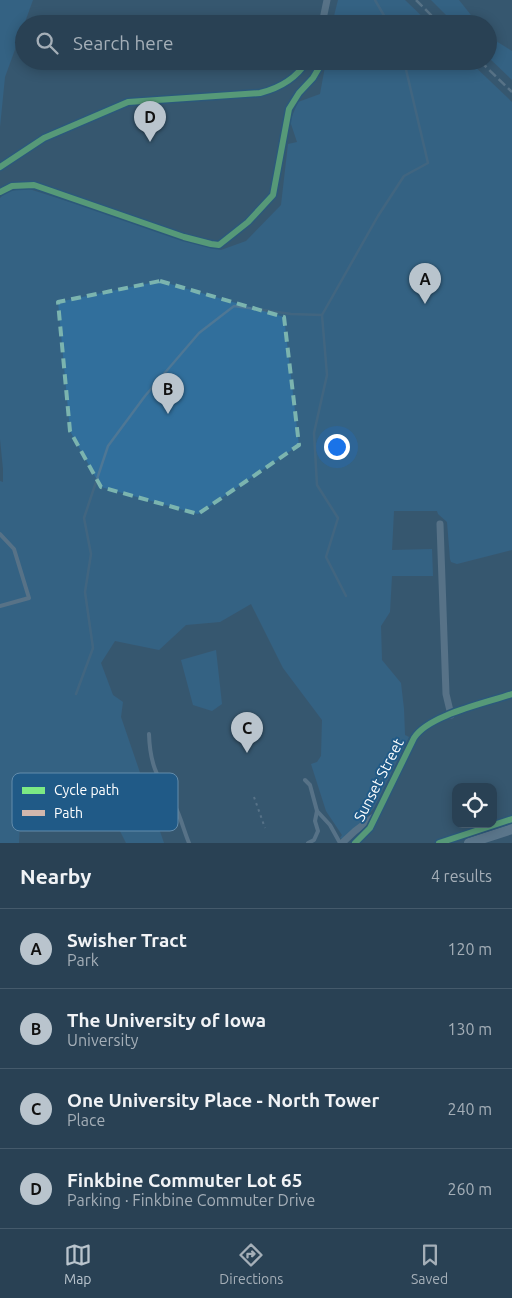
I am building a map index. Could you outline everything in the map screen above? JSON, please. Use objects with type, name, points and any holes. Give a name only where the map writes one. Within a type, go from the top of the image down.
[{"type":"main road","points":[[469,843],[512,829]]},
{"type":"street","points":[[324,15],[327,0]]},
{"type":"street","points":[[0,167],[44,138],[128,102],[260,93],[282,86],[301,70]]},
{"type":"street","points":[[440,524],[446,694],[451,715]]},
{"type":"street","name":"Sunset Street","points":[[355,843],[367,832],[417,733],[427,724],[512,694]]},
{"type":"street","name":"Sunset Street","points":[[341,843],[354,831],[376,816]]},
{"type":"lane","points":[[0,534],[14,549],[29,598],[0,606]]},
{"type":"lane","points":[[149,734],[153,764],[156,773]]},
{"type":"lane","points":[[305,780],[310,785],[317,810],[341,843]]},
{"type":"lane","points":[[308,843],[314,840],[318,831],[315,821],[317,810]]},
{"type":"lane","points":[[178,815],[188,843]]},
{"type":"path","points":[[254,796],[265,828]]},
{"type":"highlighted area","points":[[160,281],[284,317],[299,445],[198,514],[101,487],[70,431],[58,302]]},
{"type":"shaded area","points":[[0,0],[33,0],[28,15],[15,15],[15,50],[5,77],[0,127]]},
{"type":"shaded area","points":[[338,0],[405,0],[421,15],[334,15]]},
{"type":"shaded area","points":[[431,0],[459,0],[471,15],[446,15]]},
{"type":"shaded area","points":[[497,42],[512,51],[512,80],[497,66]]},
{"type":"shaded area","points":[[324,70],[478,70],[512,102],[512,550],[457,564],[451,562],[450,559],[447,522],[437,511],[394,511],[392,550],[432,549],[433,576],[392,576],[390,612],[381,626],[382,660],[401,683],[405,735],[409,737],[374,808],[363,821],[342,839],[340,838],[342,835],[326,811],[311,764],[317,762],[321,756],[322,720],[283,668],[251,604],[220,622],[186,625],[159,650],[115,641],[101,663],[113,695],[123,702],[121,717],[140,773],[12,773],[12,831],[20,831],[19,843],[0,843],[0,481],[3,482],[3,469],[0,439],[0,198],[6,192],[26,188],[221,250],[246,241],[281,205],[288,144],[297,142],[290,121],[298,102],[320,94]]},
{"type":"shaded area","points":[[216,650],[222,704],[212,711],[193,705],[181,660]]},
{"type":"shaded area","points":[[120,831],[160,831],[164,843],[126,843]]},
{"type":"waterway","points":[[375,0],[384,15]]},
{"type":"waterway","points":[[76,694],[93,648],[85,592],[91,554],[84,518],[108,446],[145,396],[199,333],[234,306],[291,314],[322,315],[378,216],[404,176],[428,163],[406,70]]},
{"type":"waterway","points":[[322,315],[327,375],[314,433],[317,485],[338,518],[326,557],[346,596]]},
{"type":"railway","points":[[416,0],[431,15]]},
{"type":"railway","points":[[489,70],[512,92]]},
{"type":"cycle path","points":[[0,167],[44,138],[128,102],[260,93],[287,82],[300,70]]},
{"type":"cycle path","points":[[0,192],[12,186],[34,185],[184,237],[219,245],[248,222],[273,195],[289,109],[318,70]]},
{"type":"cycle path","points":[[355,843],[370,828],[414,738],[421,730],[444,716],[512,694]]},
{"type":"cycle path","points":[[439,843],[512,819]]},
{"type":"place","name":"Finkbine Commuter Lot 65","points":[[150,142]]},
{"type":"place","name":"Swisher Tract","points":[[425,304]]},
{"type":"place","name":"The University of Iowa","points":[[168,414]]},
{"type":"place","name":"One University Place - North Tower","points":[[247,753]]}]
